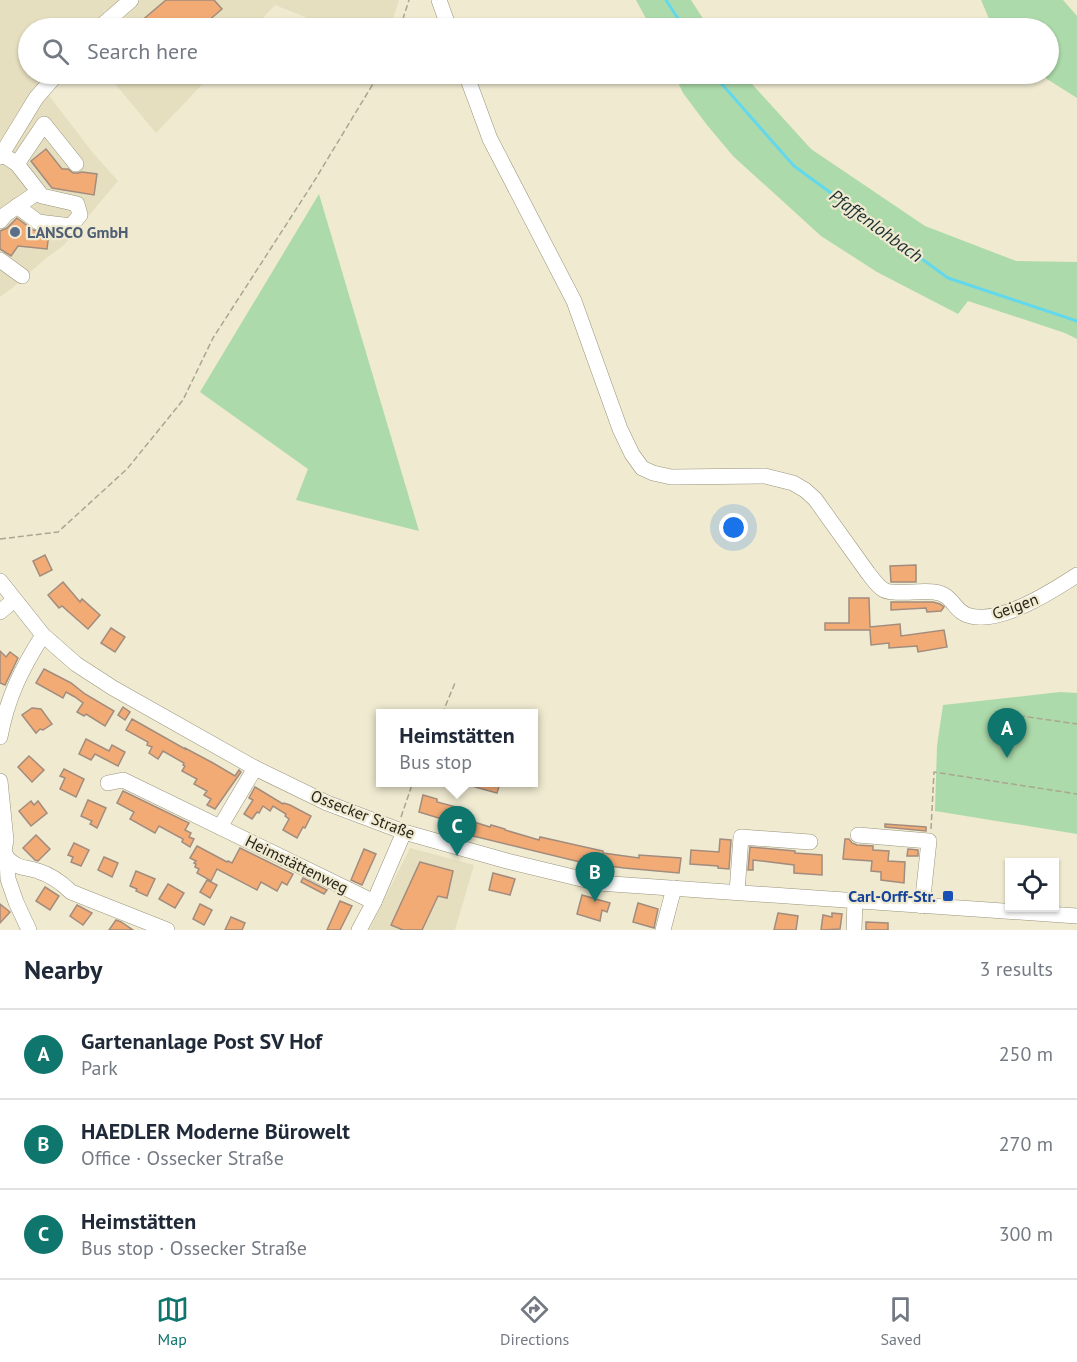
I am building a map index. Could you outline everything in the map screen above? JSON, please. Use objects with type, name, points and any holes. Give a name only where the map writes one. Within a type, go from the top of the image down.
[{"type":"street","points":[[439,1],[445,18]]},
{"type":"street","points":[[109,18],[124,2]]},
{"type":"street","points":[[17,206],[38,222],[71,226],[80,215],[77,204],[42,196],[17,164],[1,155],[36,98],[48,84]]},
{"type":"street","name":"Geigen","points":[[470,84],[490,138],[574,301],[620,429],[632,454],[642,468],[670,477],[765,477],[793,483],[815,499],[876,584],[886,592],[935,592],[945,595],[963,614],[971,616],[992,617],[1040,599],[1077,576]]},
{"type":"street","points":[[17,164],[44,124],[76,164]]},
{"type":"street","points":[[0,221],[6,214],[38,192]]},
{"type":"street","points":[[0,260],[22,276]]},
{"type":"street","name":"Ossecker Straße","points":[[0,581],[43,635],[76,664],[113,688],[255,768],[327,803],[404,832],[598,883],[1077,916]]},
{"type":"street","points":[[0,612],[14,600]]},
{"type":"street","points":[[0,737],[13,689],[24,665],[43,635]]},
{"type":"street","points":[[220,827],[255,768]]},
{"type":"street","name":"Heimstättenweg","points":[[108,783],[123,780],[374,902]]},
{"type":"street","points":[[0,781],[8,879],[29,930]]},
{"type":"street","points":[[359,930],[374,902],[404,832]]},
{"type":"street","points":[[858,835],[928,842],[922,906]]},
{"type":"street","points":[[737,892],[741,837],[810,842]]},
{"type":"street","points":[[7,858],[16,867],[36,870],[52,877],[71,892],[167,930]]},
{"type":"street","points":[[663,930],[674,888]]},
{"type":"street","points":[[854,930],[855,900]]},
{"type":"path","points":[[403,18],[409,0]]},
{"type":"path","points":[[0,539],[58,532],[127,470],[183,400],[213,338],[313,183],[373,84]]},
{"type":"path","points":[[444,709],[455,683]]},
{"type":"path","points":[[1001,713],[1077,724]]},
{"type":"path","points":[[928,842],[933,810],[934,772],[1077,794]]},
{"type":"path","points":[[405,809],[412,787]]},
{"type":"shaded area","points":[[0,0],[399,0],[393,18],[308,18],[275,5],[263,18],[18,18],[18,84],[40,84],[93,153],[118,181],[64,245],[0,297]]},
{"type":"shaded area","points":[[115,84],[203,84],[156,133]]},
{"type":"shaded area","points":[[410,848],[474,865],[455,930],[369,930]]},
{"type":"green space","points":[[636,0],[691,0],[703,18],[646,18]]},
{"type":"green space","points":[[981,0],[1063,0],[1077,16],[1077,98],[1055,84],[1059,84],[1059,18],[989,18]]},
{"type":"green space","points":[[679,84],[752,84],[811,149],[925,226],[1016,261],[1077,262],[1077,339],[968,301],[958,314],[877,272],[821,236],[733,156],[683,93]]},
{"type":"green space","points":[[319,194],[419,531],[296,500],[308,469],[200,392]]},
{"type":"green space","points":[[1060,692],[1077,693],[1077,834],[935,811],[937,746],[943,705]]},
{"type":"building","points":[[166,0],[214,0],[222,9],[212,18],[145,18]]},
{"type":"building","points":[[46,149],[62,169],[68,169],[73,173],[97,174],[94,195],[52,188],[31,161]]},
{"type":"building","points":[[17,218],[33,230],[49,233],[47,249],[18,246],[11,256],[0,249],[0,231],[7,228]]},
{"type":"building","points":[[45,555],[52,570],[40,576],[33,561]]},
{"type":"building","points":[[916,565],[916,582],[891,582],[890,566]]},
{"type":"building","points":[[63,582],[80,602],[82,599],[100,615],[88,629],[62,606],[59,608],[48,595]]},
{"type":"building","points":[[849,598],[869,598],[870,627],[900,624],[901,636],[944,630],[947,647],[918,652],[917,646],[889,648],[889,643],[871,645],[870,630],[825,630],[825,623],[849,623]]},
{"type":"building","points":[[891,602],[933,602],[944,607],[941,611],[927,612],[926,608],[891,610]]},
{"type":"building","points":[[111,628],[125,637],[115,652],[101,643]]},
{"type":"building","points":[[0,651],[6,657],[10,652],[18,658],[5,685],[0,683]]},
{"type":"building","points":[[44,669],[71,683],[114,711],[105,726],[86,714],[84,716],[77,712],[83,703],[75,697],[66,692],[63,698],[36,683]]},
{"type":"building","points":[[123,707],[130,712],[125,720],[118,715]]},
{"type":"building","points":[[32,708],[41,709],[52,724],[36,733],[22,715]]},
{"type":"building","points":[[132,719],[235,776],[239,770],[241,772],[215,809],[207,805],[211,799],[204,795],[207,791],[194,784],[197,779],[182,771],[184,763],[163,751],[158,759],[149,753],[152,747],[147,745],[148,742],[126,730]]},
{"type":"building","points":[[86,739],[109,751],[112,745],[125,752],[118,766],[95,754],[91,760],[79,754]]},
{"type":"building","points":[[29,756],[44,770],[32,782],[18,767]]},
{"type":"building","points":[[64,769],[84,779],[76,797],[60,789],[65,778],[60,776]]},
{"type":"building","points":[[255,787],[283,804],[290,805],[311,816],[297,838],[283,830],[289,819],[285,816],[286,814],[273,806],[270,811],[263,806],[252,819],[244,814],[253,800],[249,798]]},
{"type":"building","points":[[475,787],[499,787],[497,793]]},
{"type":"building","points":[[123,791],[189,823],[185,830],[191,833],[189,837],[194,839],[190,847],[182,842],[183,839],[159,826],[155,833],[130,819],[134,812],[117,803]]},
{"type":"building","points":[[423,795],[437,799],[437,802],[460,808],[458,817],[539,840],[540,837],[603,851],[603,853],[639,858],[639,855],[681,858],[679,873],[580,862],[440,828],[442,819],[419,812]]},
{"type":"building","points":[[88,800],[106,808],[97,828],[90,824],[92,821],[81,816]]},
{"type":"building","points":[[31,801],[34,805],[38,801],[47,813],[31,826],[19,811]]},
{"type":"building","points":[[885,824],[926,827],[926,831],[885,827]]},
{"type":"building","points":[[36,835],[50,849],[38,861],[23,848]]},
{"type":"building","points":[[720,839],[731,840],[729,869],[690,864],[691,850],[719,852]]},
{"type":"building","points":[[845,839],[857,845],[873,846],[873,850],[889,851],[888,861],[905,862],[904,883],[881,880],[881,872],[871,871],[872,861],[843,859]]},
{"type":"building","points":[[74,843],[89,850],[81,866],[71,862],[73,857],[68,855]]},
{"type":"building","points":[[197,846],[232,863],[240,848],[293,874],[287,885],[282,882],[277,891],[261,882],[257,890],[217,869],[211,881],[197,873],[199,869],[195,867],[196,861],[190,858]]},
{"type":"building","points":[[750,847],[822,855],[822,875],[794,873],[794,865],[753,860],[753,870],[748,870]]},
{"type":"building","points":[[364,849],[376,854],[362,885],[351,880]]},
{"type":"building","points":[[908,849],[918,850],[918,856],[907,856]]},
{"type":"building","points":[[104,857],[118,863],[112,877],[98,870]]},
{"type":"building","points":[[420,862],[453,871],[447,898],[438,896],[422,930],[403,930],[391,925]]},
{"type":"building","points":[[136,871],[155,879],[147,896],[130,886]]},
{"type":"building","points":[[493,873],[515,879],[510,895],[489,890]]},
{"type":"building","points":[[303,878],[327,890],[324,894],[301,882]]},
{"type":"building","points":[[207,880],[217,885],[210,898],[200,892]]},
{"type":"building","points":[[168,884],[184,893],[175,908],[159,899]]},
{"type":"building","points":[[45,887],[59,896],[50,910],[36,901]]},
{"type":"building","points":[[582,895],[610,903],[607,912],[602,910],[600,921],[577,914]]},
{"type":"building","points":[[340,901],[352,906],[340,930],[327,930]]},
{"type":"building","points":[[638,903],[658,909],[654,928],[633,922]]},
{"type":"building","points":[[0,904],[10,912],[0,923]]},
{"type":"building","points":[[200,904],[212,910],[204,925],[193,919]]},
{"type":"building","points":[[77,905],[92,913],[83,925],[70,916]]},
{"type":"building","points":[[778,913],[798,916],[796,930],[774,930]]},
{"type":"building","points":[[832,913],[842,914],[840,929],[821,930],[823,915],[832,917]]},
{"type":"building","points":[[231,917],[245,923],[242,930],[225,930]]},
{"type":"building","points":[[116,920],[121,922],[133,930],[109,930]]},
{"type":"building","points":[[866,922],[888,923],[888,930],[866,930]]},
{"type":"waterway","name":"Pfaffenlohbach","points":[[666,0],[678,18]]},
{"type":"waterway","name":"Pfaffenlohbach","points":[[722,84],[794,166],[948,278],[1077,321]]},
{"type":"place","name":"LANSCO GmbH","points":[[15,232]]},
{"type":"place","name":"Gartenanlage Post SV Hof","points":[[1007,758]]},
{"type":"place","name":"Heimstätten","points":[[457,856]]},
{"type":"place","name":"Carl-Orff-Str.","points":[[948,896]]},
{"type":"place","name":"HAEDLER Moderne Bürowelt","points":[[595,902]]}]
